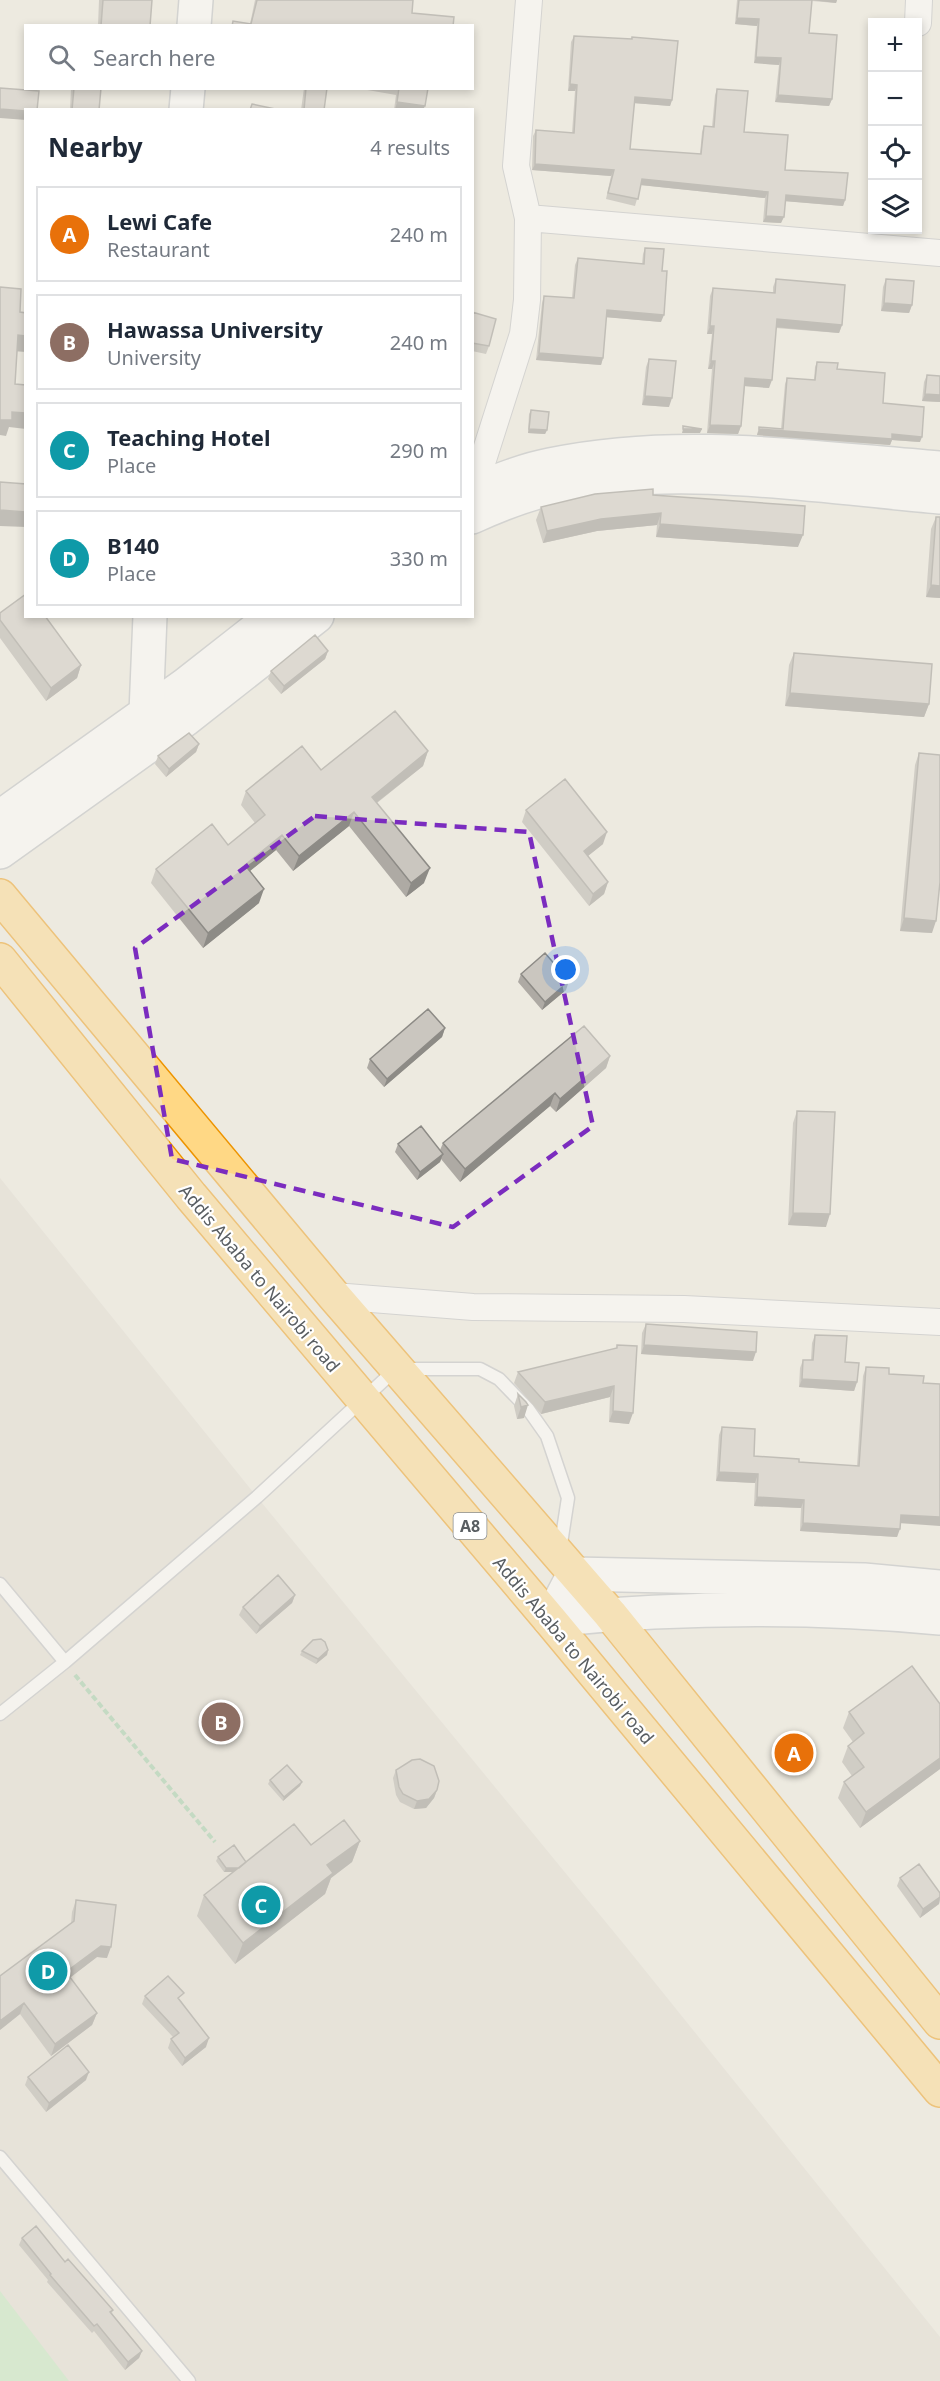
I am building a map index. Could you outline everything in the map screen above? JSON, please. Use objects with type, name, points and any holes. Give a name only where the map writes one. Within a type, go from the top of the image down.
[{"type":"highway","name":"A8","points":[[0,896],[396,1369],[610,1614],[940,2022]]},
{"type":"highway","name":"Addis Ababa to Nairobi road","points":[[0,960],[191,1196],[550,1620],[940,2090]]},
{"type":"street","points":[[194,24],[196,0]]},
{"type":"street","points":[[474,503],[482,433],[523,334],[527,300],[528,218],[516,165],[529,0]]},
{"type":"street","points":[[918,18],[919,0]]},
{"type":"street","points":[[186,108],[188,90]]},
{"type":"street","points":[[528,218],[900,239],[940,253]]},
{"type":"street","points":[[474,503],[548,465],[603,456],[660,451],[731,451],[940,468]]},
{"type":"street","points":[[474,503],[597,481],[666,477],[733,479],[940,497]]},
{"type":"street","points":[[150,618],[154,724]]},
{"type":"street","points":[[0,852],[154,724],[271,618]]},
{"type":"street","points":[[0,817],[154,724],[314,618]]},
{"type":"street","points":[[334,1296],[473,1307],[684,1309],[940,1322]]},
{"type":"street","points":[[940,1587],[864,1580],[567,1564],[550,1620],[682,1610],[857,1612],[940,1618]]},
{"type":"street","points":[[857,1612],[864,1580]]},
{"type":"lane","points":[[0,1714],[65,1662],[257,1497],[396,1369],[480,1369],[499,1379],[528,1409],[547,1436],[568,1498],[567,1564]]},
{"type":"lane","points":[[0,1584],[65,1662]]},
{"type":"lane","points":[[0,2157],[189,2381]]},
{"type":"path","points":[[65,1662],[215,1842]]},
{"type":"highlighted area","points":[[315,816],[529,832],[593,1126],[453,1227],[172,1159],[135,948]]},
{"type":"shaded area","points":[[0,1178],[257,1497],[627,1948],[940,2337],[940,2381],[0,2381]]},
{"type":"green space","points":[[0,2291],[69,2381],[0,2381]]},
{"type":"building","points":[[103,0],[152,0],[150,24],[101,24]]},
{"type":"building","points":[[257,0],[413,0],[412,13],[454,17],[453,24],[251,24]]},
{"type":"building","points":[[739,0],[812,0],[809,33],[837,35],[832,99],[778,95],[781,58],[756,57],[759,19],[737,18]]},
{"type":"building","points":[[233,21],[251,24],[232,24]]},
{"type":"building","points":[[574,36],[678,41],[672,100],[635,97],[630,149],[701,154],[704,126],[714,127],[717,89],[748,91],[744,132],[788,135],[785,170],[848,173],[845,200],[786,195],[784,217],[766,216],[768,192],[642,179],[638,199],[608,193],[614,170],[535,164],[536,130],[574,133],[577,85],[570,84]]},
{"type":"building","points":[[0,88],[39,91],[37,108],[24,108],[24,111],[0,109]]},
{"type":"building","points":[[74,90],[101,90],[99,108],[72,108]]},
{"type":"building","points":[[306,90],[327,90],[324,108],[304,108]]},
{"type":"building","points":[[399,90],[428,90],[425,106],[397,102]]},
{"type":"building","points":[[252,104],[271,108],[251,108]]},
{"type":"building","points":[[645,248],[664,249],[662,271],[667,271],[664,315],[607,310],[603,358],[539,353],[544,296],[574,298],[578,258],[644,264]]},
{"type":"building","points":[[776,279],[845,285],[842,325],[777,319],[772,380],[745,378],[741,426],[710,425],[715,361],[711,361],[714,326],[710,326],[713,288],[775,293]]},
{"type":"building","points":[[886,279],[914,281],[912,305],[884,303]]},
{"type":"building","points":[[0,287],[21,289],[20,312],[24,313],[24,336],[18,335],[15,384],[24,385],[24,413],[12,412],[12,420],[0,420]]},
{"type":"building","points":[[474,313],[496,319],[489,346],[474,343]]},
{"type":"building","points":[[649,359],[676,361],[672,398],[645,396]]},
{"type":"building","points":[[817,362],[838,363],[837,369],[885,373],[883,403],[924,407],[922,437],[892,434],[892,439],[759,429],[759,427],[783,429],[787,378],[815,380]]},
{"type":"building","points":[[927,375],[940,376],[940,395],[925,394]]},
{"type":"building","points":[[531,410],[549,412],[547,430],[529,429]]},
{"type":"building","points":[[683,426],[702,429],[683,429]]},
{"type":"building","points":[[0,482],[24,484],[24,512],[0,510]]},
{"type":"building","points":[[653,489],[653,495],[805,506],[803,535],[660,524],[661,513],[601,519],[547,531],[541,507],[595,494]]},
{"type":"building","points":[[936,517],[940,517],[940,586],[931,585]]},
{"type":"building","points":[[24,595],[24,618],[46,618],[81,665],[51,688],[0,620],[0,613]]},
{"type":"building","points":[[315,635],[328,651],[284,686],[271,671]]},
{"type":"building","points":[[794,653],[932,664],[929,704],[790,693]]},
{"type":"building","points":[[395,711],[428,751],[372,797],[430,868],[411,883],[354,812],[299,856],[282,835],[245,865],[264,889],[208,933],[156,869],[212,824],[228,845],[265,815],[246,791],[302,746],[321,770]]},
{"type":"building","points":[[189,733],[199,744],[169,769],[158,756]]},
{"type":"building","points":[[919,753],[940,755],[940,882],[936,921],[904,918]]},
{"type":"building","points":[[565,779],[607,832],[584,851],[608,882],[593,894],[526,810]]},
{"type":"building","points":[[545,953],[569,981],[545,1002],[521,974]]},
{"type":"building","points":[[428,1009],[445,1028],[387,1079],[370,1059]]},
{"type":"building","points":[[584,1026],[610,1056],[560,1099],[555,1093],[465,1169],[443,1143]]},
{"type":"building","points":[[797,1111],[835,1112],[830,1214],[793,1213]]},
{"type":"building","points":[[421,1126],[443,1154],[420,1172],[398,1144]]},
{"type":"building","points":[[646,1324],[757,1332],[756,1352],[644,1345]]},
{"type":"building","points":[[815,1335],[847,1336],[845,1362],[859,1363],[857,1382],[802,1379],[803,1360],[813,1360]]},
{"type":"building","points":[[617,1345],[637,1346],[633,1413],[613,1411],[614,1386],[545,1402],[518,1372],[617,1348]]},
{"type":"building","points":[[866,1367],[889,1368],[889,1374],[924,1376],[923,1383],[940,1384],[940,1517],[901,1515],[900,1529],[803,1523],[804,1500],[757,1497],[758,1474],[719,1472],[722,1427],[755,1429],[754,1456],[859,1466]]},
{"type":"building","points":[[518,1394],[526,1402],[528,1405],[521,1407]]},
{"type":"building","points":[[278,1575],[295,1595],[260,1626],[243,1607]]},
{"type":"building","points":[[321,1639],[328,1650],[318,1659],[302,1651],[313,1640]]},
{"type":"building","points":[[912,1666],[940,1704],[940,1758],[866,1812],[844,1782],[864,1767],[848,1746],[864,1733],[849,1712]]},
{"type":"building","points":[[420,1759],[434,1766],[439,1781],[437,1790],[429,1799],[417,1801],[403,1794],[399,1787],[396,1770],[412,1760]]},
{"type":"building","points":[[287,1765],[302,1782],[284,1797],[270,1780]]},
{"type":"building","points":[[344,1820],[360,1841],[327,1865],[333,1873],[243,1943],[204,1895],[294,1824],[311,1845]]},
{"type":"building","points":[[234,1845],[246,1862],[239,1868],[226,1868],[218,1857]]},
{"type":"building","points":[[919,1864],[940,1893],[940,1897],[923,1909],[900,1878]]},
{"type":"building","points":[[76,1900],[116,1905],[111,1947],[101,1946],[66,1972],[97,2013],[55,2044],[24,2003],[0,2021],[0,1976],[74,1921]]},
{"type":"building","points":[[168,1976],[184,1993],[178,1998],[209,2038],[185,2058],[171,2039],[179,2033],[145,1996]]},
{"type":"building","points":[[68,2045],[89,2072],[49,2103],[28,2077]]},
{"type":"building","points":[[36,2226],[65,2262],[68,2259],[113,2310],[110,2312],[142,2351],[128,2362],[97,2324],[94,2326],[50,2275],[22,2238]]},
{"type":"place","name":"Hawassa University","points":[[221,1722]]},
{"type":"place","name":"Lewi Cafe","points":[[794,1753]]},
{"type":"place","name":"Teaching Hotel","points":[[261,1905]]},
{"type":"place","name":"B140","points":[[48,1971]]}]
